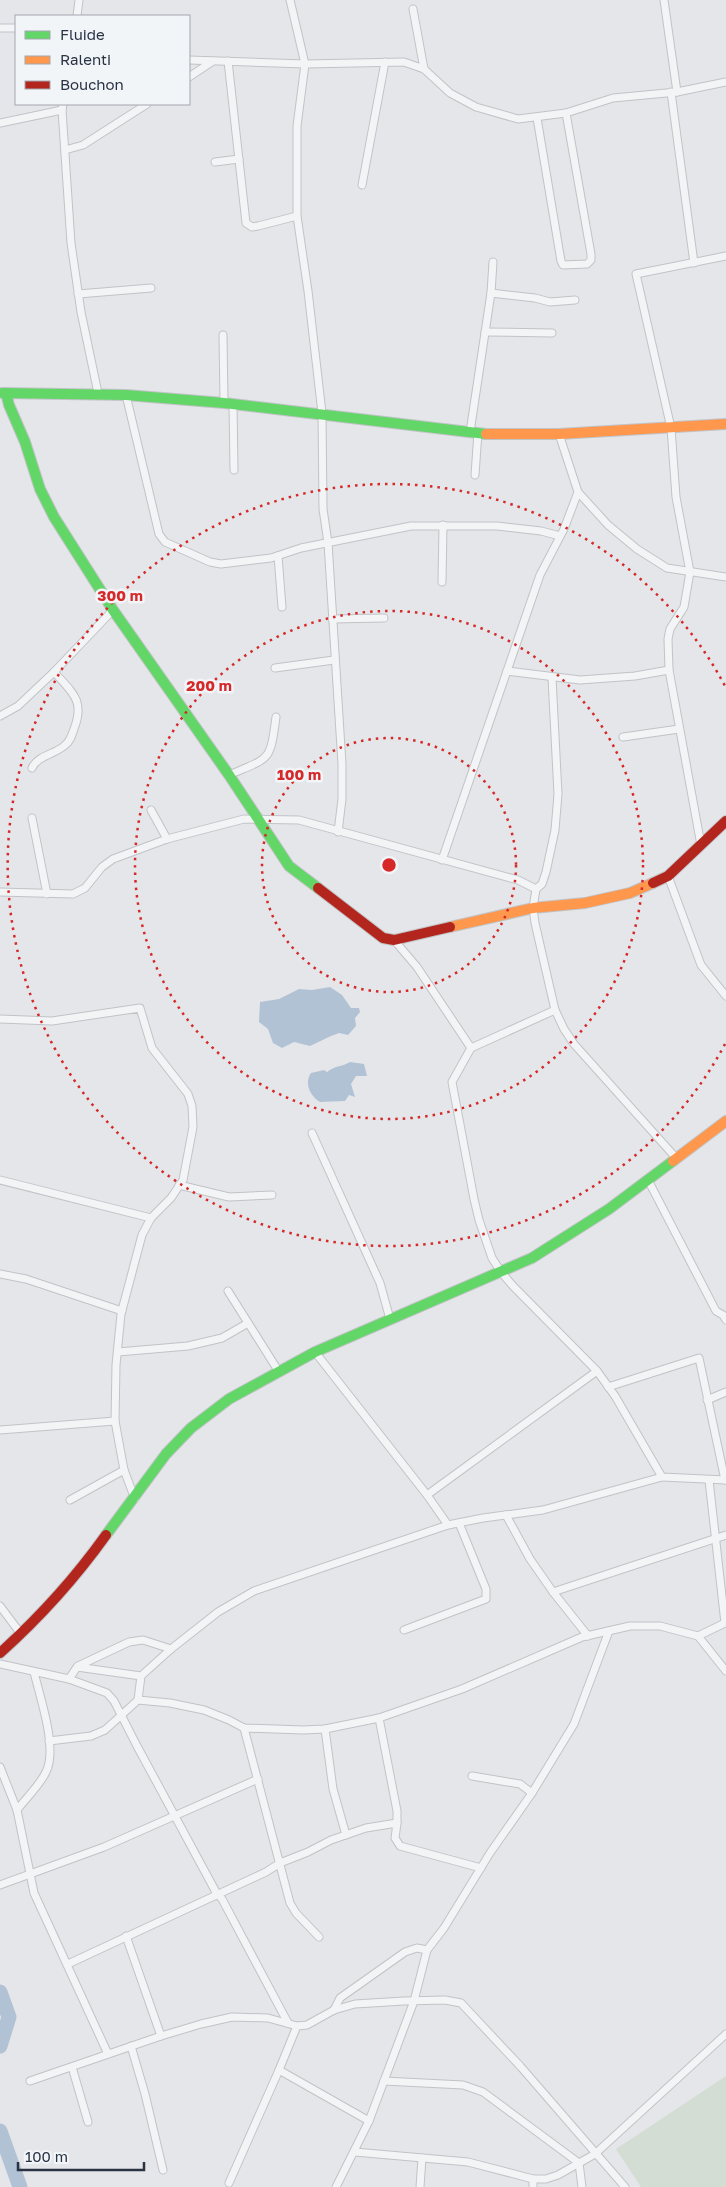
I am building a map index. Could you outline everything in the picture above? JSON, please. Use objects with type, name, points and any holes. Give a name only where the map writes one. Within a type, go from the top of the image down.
[{"type":"street","points":[[77,15],[79,0]]},
{"type":"street","points":[[290,0],[305,64],[297,126],[297,216],[322,413],[323,509],[328,543],[342,764],[342,799],[338,832]]},
{"type":"street","points":[[664,0],[694,262]]},
{"type":"street","points":[[413,10],[424,69]]},
{"type":"street","points":[[0,28],[15,28]]},
{"type":"street","points":[[190,60],[305,64],[404,62],[424,69],[450,93],[476,107],[518,119],[566,114],[612,98],[674,92],[726,82]]},
{"type":"street","points":[[190,76],[213,61]]},
{"type":"street","points":[[228,61],[246,223],[252,227],[297,216]]},
{"type":"street","points":[[362,185],[385,62]]},
{"type":"street","points":[[65,150],[83,145],[145,105]]},
{"type":"street","points":[[0,124],[62,107],[71,243],[78,294],[98,394]]},
{"type":"street","points":[[537,118],[561,262],[563,265],[587,264],[591,260],[591,254],[566,114]]},
{"type":"street","points":[[215,162],[239,159]]},
{"type":"street","points":[[701,844],[669,670],[668,639],[670,629],[684,607],[690,572],[676,496],[670,428],[636,274],[726,256]]},
{"type":"street","points":[[475,475],[474,432],[493,262]]},
{"type":"street","points":[[78,294],[150,288]]},
{"type":"street","points":[[491,292],[550,302],[575,300]]},
{"type":"street","points":[[485,332],[552,333]]},
{"type":"street","points":[[223,334],[234,470]]},
{"type":"street","points":[[726,424],[559,434],[474,432],[322,413],[126,394],[3,393],[25,442],[40,489],[54,517],[113,610],[229,775],[289,866],[383,938],[394,940],[533,908],[585,903],[630,893],[668,876],[726,821]]},
{"type":"street","points":[[126,394],[161,539],[193,555],[220,564],[278,556],[301,548],[411,526],[506,527],[541,531],[560,536]]},
{"type":"street","points":[[559,434],[578,492],[608,525],[638,549],[667,568],[726,577]]},
{"type":"street","points":[[442,860],[540,575],[560,536],[578,492]]},
{"type":"street","points":[[442,582],[443,525]]},
{"type":"street","points":[[278,556],[282,607]]},
{"type":"street","points":[[0,716],[18,706],[54,672],[113,610]]},
{"type":"street","points":[[332,619],[384,618]]},
{"type":"street","points":[[274,668],[334,660]]},
{"type":"street","points":[[506,671],[552,678],[594,680],[669,670]]},
{"type":"street","points":[[32,768],[39,760],[66,746],[79,716],[80,708],[76,699],[54,672]]},
{"type":"street","points":[[552,678],[558,794],[555,830],[546,872],[542,884],[536,889],[533,908],[555,1010],[574,1044],[677,1159]]},
{"type":"street","points":[[229,775],[267,757],[272,746],[276,717]]},
{"type":"street","points":[[623,737],[680,729]]},
{"type":"street","points":[[151,810],[167,839]]},
{"type":"street","points":[[32,818],[46,894]]},
{"type":"street","points":[[0,892],[46,894],[79,892],[102,867],[113,859],[167,839],[244,819],[299,820],[518,880],[536,889]]},
{"type":"street","points":[[668,876],[700,965],[726,996]]},
{"type":"street","points":[[394,940],[417,967],[472,1048]]},
{"type":"street","points":[[0,1019],[52,1021],[140,1008],[152,1048],[188,1094],[192,1106],[193,1128],[183,1180],[171,1198],[151,1218],[142,1235],[122,1311],[118,1352],[116,1421],[124,1470],[135,1499]]},
{"type":"street","points":[[555,1010],[472,1048],[452,1082],[478,1220],[492,1258],[501,1272],[597,1371],[662,1477]]},
{"type":"street","points":[[0,1653],[22,1634],[92,1556],[166,1454],[191,1428],[229,1399],[316,1352],[532,1258],[562,1241],[677,1159],[726,1121]]},
{"type":"street","points":[[312,1133],[377,1276],[390,1319]]},
{"type":"street","points":[[0,1180],[151,1218]]},
{"type":"street","points":[[648,1180],[716,1311],[723,1315],[726,1320]]},
{"type":"street","points":[[180,1185],[229,1197],[272,1195]]},
{"type":"street","points":[[0,1274],[26,1279],[122,1311]]},
{"type":"street","points":[[228,1291],[279,1372]]},
{"type":"street","points":[[118,1352],[188,1346],[222,1338],[248,1323]]},
{"type":"street","points":[[316,1352],[427,1495],[448,1525]]},
{"type":"street","points":[[49,1741],[91,1736],[105,1730],[138,1700],[141,1676],[171,1649],[218,1612],[254,1592],[448,1525],[543,1510],[662,1477],[726,1480],[699,1358],[608,1387]]},
{"type":"street","points":[[427,1495],[597,1371]]},
{"type":"street","points":[[707,1400],[726,1392]]},
{"type":"street","points":[[0,1430],[116,1421]]},
{"type":"street","points":[[70,1500],[124,1470]]},
{"type":"street","points":[[698,1636],[725,1623],[709,1480]]},
{"type":"street","points":[[506,1515],[530,1558],[553,1592],[588,1636]]},
{"type":"street","points":[[404,1630],[486,1599],[486,1589],[459,1523]]},
{"type":"street","points":[[553,1592],[715,1540],[726,1534]]},
{"type":"street","points":[[0,1606],[22,1634]]},
{"type":"street","points":[[138,1700],[170,1703],[204,1710],[244,1728],[326,1729],[380,1718],[462,1689],[588,1636],[630,1626],[660,1626],[698,1636],[726,1671]]},
{"type":"street","points":[[336,2187],[369,2121],[414,2001],[427,1950],[444,1928],[490,1853],[532,1793],[574,1724],[609,1631]]},
{"type":"street","points":[[69,1679],[77,1667],[129,1642],[143,1640],[171,1649]]},
{"type":"street","points":[[0,1664],[69,1679],[107,1693],[122,1713],[137,1746],[288,2023]]},
{"type":"street","points":[[77,1667],[141,1676]]},
{"type":"street","points":[[17,1810],[46,1772],[50,1755],[49,1741],[34,1672]]},
{"type":"street","points":[[380,1718],[397,1811],[395,1838],[400,1846],[481,1868]]},
{"type":"street","points":[[244,1728],[290,1903],[296,1913],[319,1938]]},
{"type":"street","points":[[326,1729],[332,1789],[346,1835]]},
{"type":"street","points":[[0,1767],[17,1810],[34,1894],[108,2054]]},
{"type":"street","points":[[472,1776],[520,1784],[532,1793]]},
{"type":"street","points":[[0,1885],[104,1847],[258,1779]]},
{"type":"street","points":[[68,1964],[266,1872],[280,1863],[366,1828],[397,1823]]},
{"type":"street","points":[[126,1936],[161,2036]]},
{"type":"street","points":[[334,2010],[340,1998],[405,1952],[417,1948],[427,1950]]},
{"type":"street","points":[[30,2081],[161,2036],[232,2017],[268,2018],[297,2026],[307,2026],[334,2010],[355,2004],[445,2000],[461,2003],[521,2067],[625,2187]]},
{"type":"street","points":[[229,2183],[297,2026]]},
{"type":"street","points":[[355,2152],[468,2162],[533,2183],[546,2179],[558,2175],[595,2154],[726,2034]]},
{"type":"street","points":[[131,2046],[153,2125],[162,2170]]},
{"type":"street","points":[[72,2066],[88,2122]]},
{"type":"street","points":[[279,2070],[369,2121]]},
{"type":"street","points":[[384,2081],[463,2085],[483,2092],[579,2163],[582,2187]]},
{"type":"street","points":[[420,2187],[422,2158]]},
{"type":"shaded area","points":[[726,2076],[726,2187],[641,2187],[616,2149]]},
{"type":"water","points":[[330,987],[342,995],[351,1008],[359,1008],[360,1012],[355,1018],[356,1026],[348,1035],[339,1033],[310,1046],[294,1042],[282,1048],[273,1043],[268,1029],[259,1022],[260,1002],[279,999],[299,989],[312,990]]},
{"type":"water","points":[[350,1062],[364,1064],[367,1076],[356,1076],[351,1084],[355,1097],[349,1095],[345,1101],[320,1102],[316,1099],[308,1085],[311,1073],[324,1070],[327,1072]]},
{"type":"waterway","points":[[0,1992],[9,2017],[0,2046]]},
{"type":"waterway","points":[[0,2131],[20,2187]]},
{"type":"traffic: fast","points":[[2,393],[126,395],[224,403],[486,434]]},
{"type":"traffic: fast","points":[[6,393],[9,405],[25,442],[40,489],[54,517],[113,610],[229,775],[289,866],[318,888]]},
{"type":"traffic: fast","points":[[106,1535],[166,1454],[191,1428],[229,1399],[315,1352],[532,1258],[609,1209],[673,1161]]},
{"type":"traffic: slow","points":[[486,434],[559,434],[726,424]]},
{"type":"traffic: slow","points":[[450,927],[533,908],[585,903],[630,893],[653,883]]},
{"type":"traffic: slow","points":[[673,1161],[726,1121]]},
{"type":"traffic: jam","points":[[653,883],[668,876],[726,821]]},
{"type":"traffic: jam","points":[[318,888],[383,938],[394,940],[450,927]]},
{"type":"traffic: jam","points":[[0,1653],[56,1597],[106,1535]]}]
